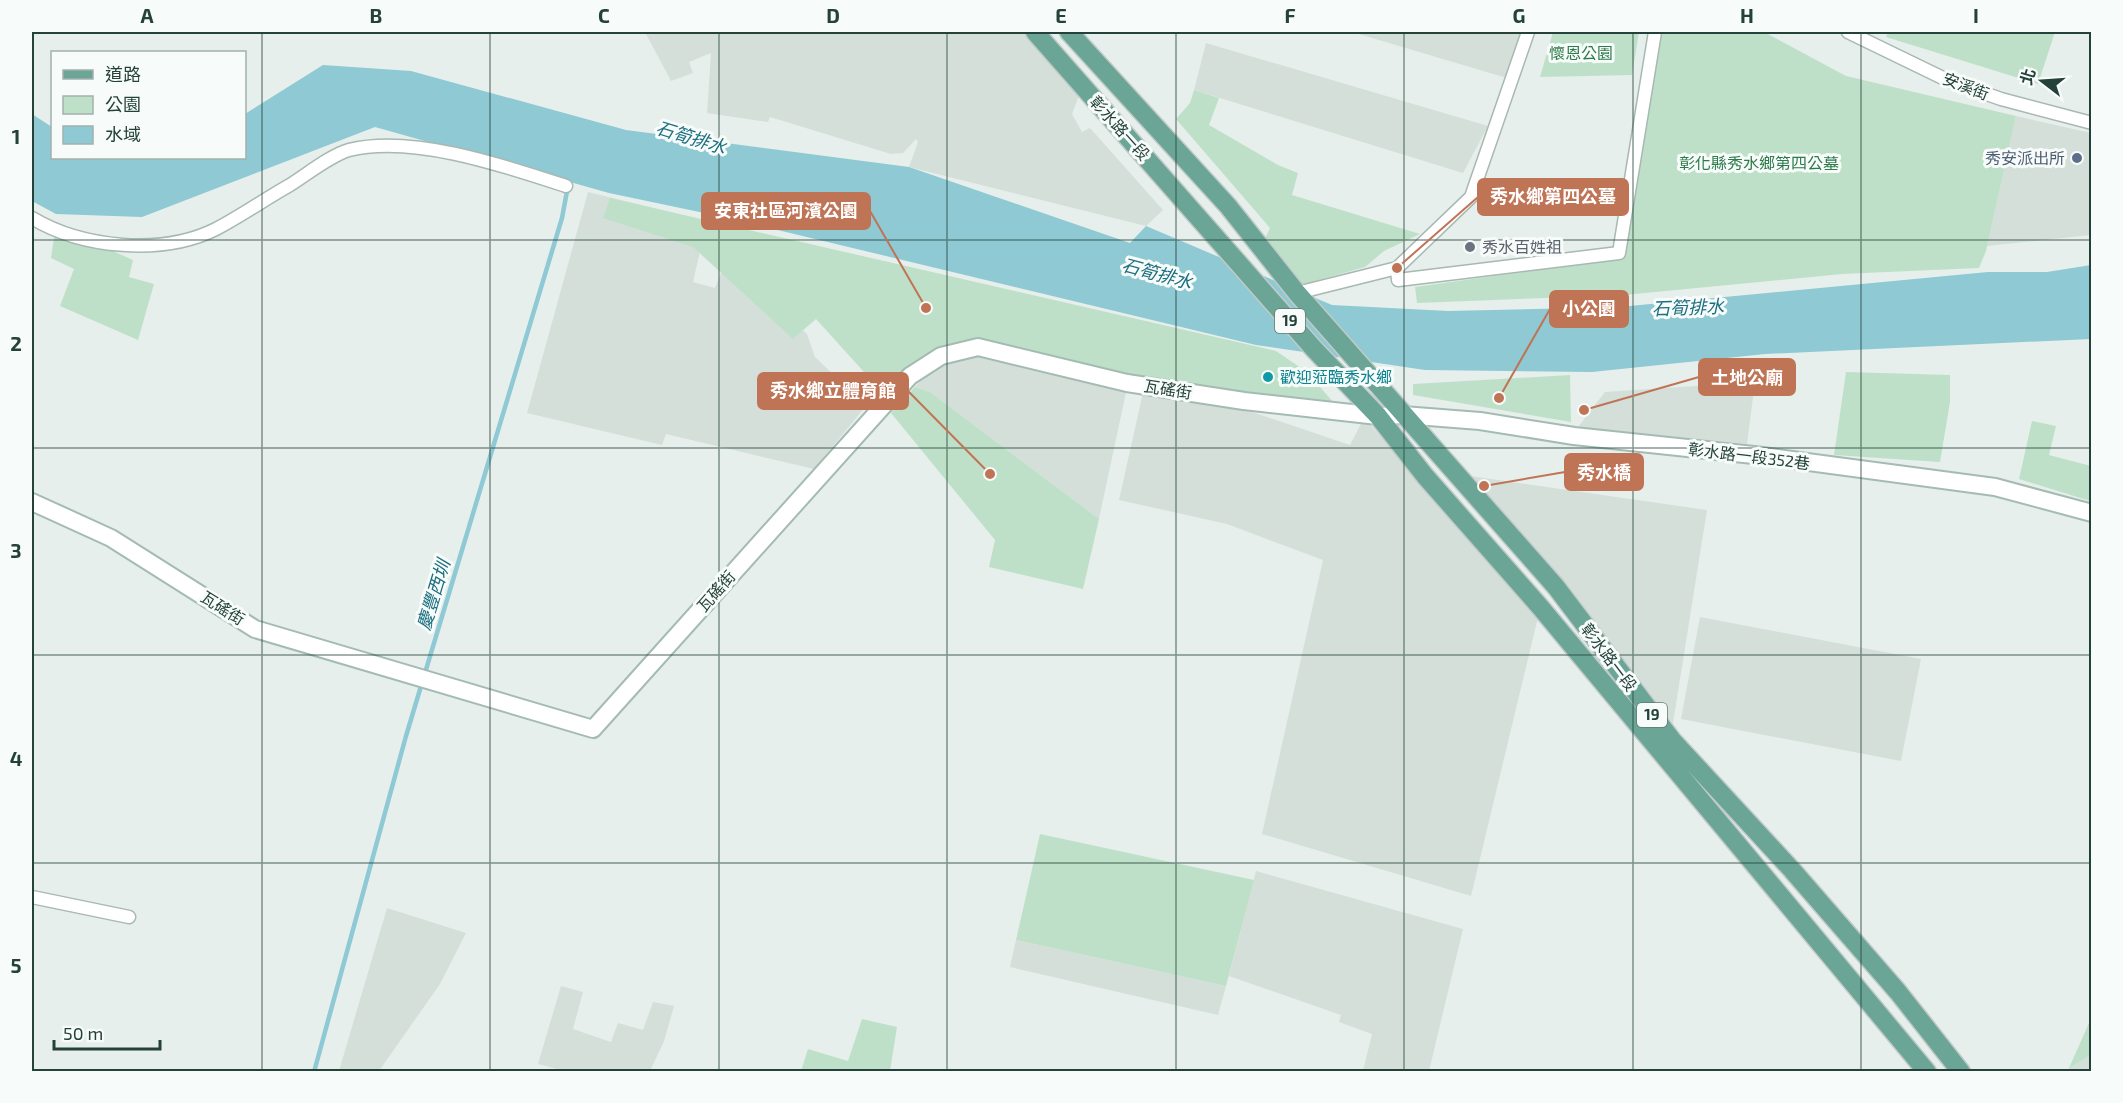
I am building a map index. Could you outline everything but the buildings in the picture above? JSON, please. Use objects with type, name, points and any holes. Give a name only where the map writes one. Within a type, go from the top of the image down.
[{"type":"main road","name":"彰水路一段","points":[[1035,32],[1314,349],[1378,416],[1425,476],[1541,608],[1928,1071]]},
{"type":"main road","name":"彰水路一段","points":[[1069,32],[1228,206],[1297,293],[1556,587],[1672,741],[1792,870],[1898,992],[1961,1071]]},
{"type":"street","points":[[1297,293],[1397,267],[1471,197],[1528,32]]},
{"type":"street","points":[[1397,267],[1398,280],[1619,253],[1655,32]]},
{"type":"street","name":"安溪街","points":[[1848,32],[1947,80],[2001,99],[2091,123]]},
{"type":"street","points":[[32,218],[83,237],[119,245],[186,240],[215,229],[346,150],[379,145],[422,148],[508,167],[566,186]]},
{"type":"street","name":"瓦磘街","points":[[32,502],[111,538],[255,629],[593,729],[910,376],[941,356],[978,347],[1127,383],[1244,401],[1378,416],[1403,415]]},
{"type":"street","name":"彰水路一段352巷","points":[[1403,415],[1480,421],[1574,436],[1763,456],[1995,487],[2091,513]]},
{"type":"street","points":[[32,897],[129,917]]},
{"type":"shaded area","points":[[645,32],[1030,32],[1080,93],[1072,114],[1082,132],[1090,128],[1163,210],[1146,226],[909,167],[918,142],[916,139],[903,153],[891,154],[770,117],[768,122],[707,113],[711,53],[689,62],[693,73],[671,81]]},
{"type":"shaded area","points":[[1352,32],[1532,32],[1510,79]]},
{"type":"shaded area","points":[[1206,43],[1488,126],[1463,173],[1194,90]]},
{"type":"shaded area","name":"秀安派出所","points":[[2016,116],[2091,133],[2091,235],[1987,246]]},
{"type":"shaded area","points":[[588,192],[707,221],[693,282],[715,288],[721,273],[743,279],[807,334],[815,357],[866,406],[814,469],[666,434],[662,445],[527,413]]},
{"type":"shaded area","points":[[965,351],[1128,383],[1099,519],[930,392],[915,387],[926,375]]},
{"type":"shaded area","points":[[1755,382],[1747,444],[1578,427],[1605,392]]},
{"type":"shaded area","points":[[1144,388],[1252,412],[1350,445],[1364,418],[1539,613],[1471,896],[1262,834],[1323,560],[1227,524],[1119,500]]},
{"type":"shaded area","points":[[1463,475],[1707,510],[1673,723]]},
{"type":"shaded area","points":[[1700,617],[1921,659],[1901,761],[1681,719]]},
{"type":"shaded area","points":[[1256,871],[1463,929],[1429,1071],[1363,1071],[1372,1034],[1339,1022],[1341,1015],[1229,976]]},
{"type":"shaded area","points":[[387,908],[466,933],[440,984],[379,1071],[339,1071]]},
{"type":"shaded area","points":[[1016,940],[1226,986],[1218,1015],[1010,967]]},
{"type":"shaded area","points":[[561,986],[583,992],[573,1029],[611,1042],[618,1023],[643,1030],[653,1002],[674,1006],[664,1041],[650,1071],[565,1071],[538,1064]]},
{"type":"shaded area","points":[[2091,1055],[2091,1071],[2068,1072],[2069,1068]]},
{"type":"green space","name":"懷恩公園","points":[[1553,32],[1639,32],[1632,75],[1540,77]]},
{"type":"green space","name":"彰化縣秀水鄉第四公墓","points":[[1660,32],[1764,32],[1846,76],[2016,116],[1986,251],[1979,268],[1842,274],[1624,295],[1417,303],[1415,287],[1624,258]]},
{"type":"green space","points":[[1888,32],[2055,32],[2038,84],[1886,37]]},
{"type":"green space","points":[[1194,90],[1219,98],[1209,125],[1278,165],[1298,173],[1292,195],[1420,234],[1384,251],[1365,267],[1298,286],[1262,245],[1270,228],[1176,119],[1190,103]]},
{"type":"green space","points":[[610,198],[1276,351],[1307,372],[1347,418],[1066,361],[936,351],[883,393],[816,319],[793,339],[693,247],[603,218]]},
{"type":"green space","points":[[55,231],[90,241],[133,260],[129,277],[154,284],[138,340],[60,306],[74,269],[51,258]]},
{"type":"green space","points":[[1846,372],[1950,375],[1950,402],[1940,462],[1834,455]]},
{"type":"green space","points":[[1570,375],[1571,422],[1413,395],[1413,384]]},
{"type":"green space","points":[[915,387],[930,392],[1099,519],[1083,589],[989,567],[995,540],[891,413]]},
{"type":"green space","points":[[2032,421],[2056,426],[2049,455],[2091,466],[2090,501],[2019,479]]},
{"type":"green space","points":[[1040,834],[1254,880],[1226,986],[1016,940]]},
{"type":"green space","points":[[862,1019],[897,1027],[890,1071],[801,1071],[808,1049],[848,1061]]},
{"type":"green space","points":[[2089,1023],[2091,1024],[2091,1055],[2069,1068]]},
{"type":"water","name":"石筍排水","points":[[323,65],[411,71],[626,130],[909,167],[1130,243],[1146,226],[1332,305],[1448,311],[1619,307],[1988,272],[2047,272],[2091,265],[2091,339],[1765,354],[1592,372],[1425,370],[1256,345],[728,218],[609,193],[375,127],[142,217],[56,214],[32,201],[32,114],[51,126],[51,159],[246,159],[246,113]]},
{"type":"waterway","name":"慶豐西圳","points":[[314,1072],[406,736],[562,218],[568,186]]},
{"type":"place","name":"秀安派出所","points":[[2077,158]]},
{"type":"place","name":"秀水百姓祖","points":[[1470,247]]},
{"type":"place","name":"秀水鄉第四公墓","points":[[1397,268]]},
{"type":"place","name":"安東社區河濱公園","points":[[926,308]]},
{"type":"place","name":"歡迎蒞臨秀水鄉","points":[[1268,377]]},
{"type":"place","name":"小公園","points":[[1499,398]]},
{"type":"place","name":"土地公廟","points":[[1584,410]]},
{"type":"place","name":"秀水鄉立體育館","points":[[990,474]]},
{"type":"place","name":"秀水橋","points":[[1484,486]]}]
